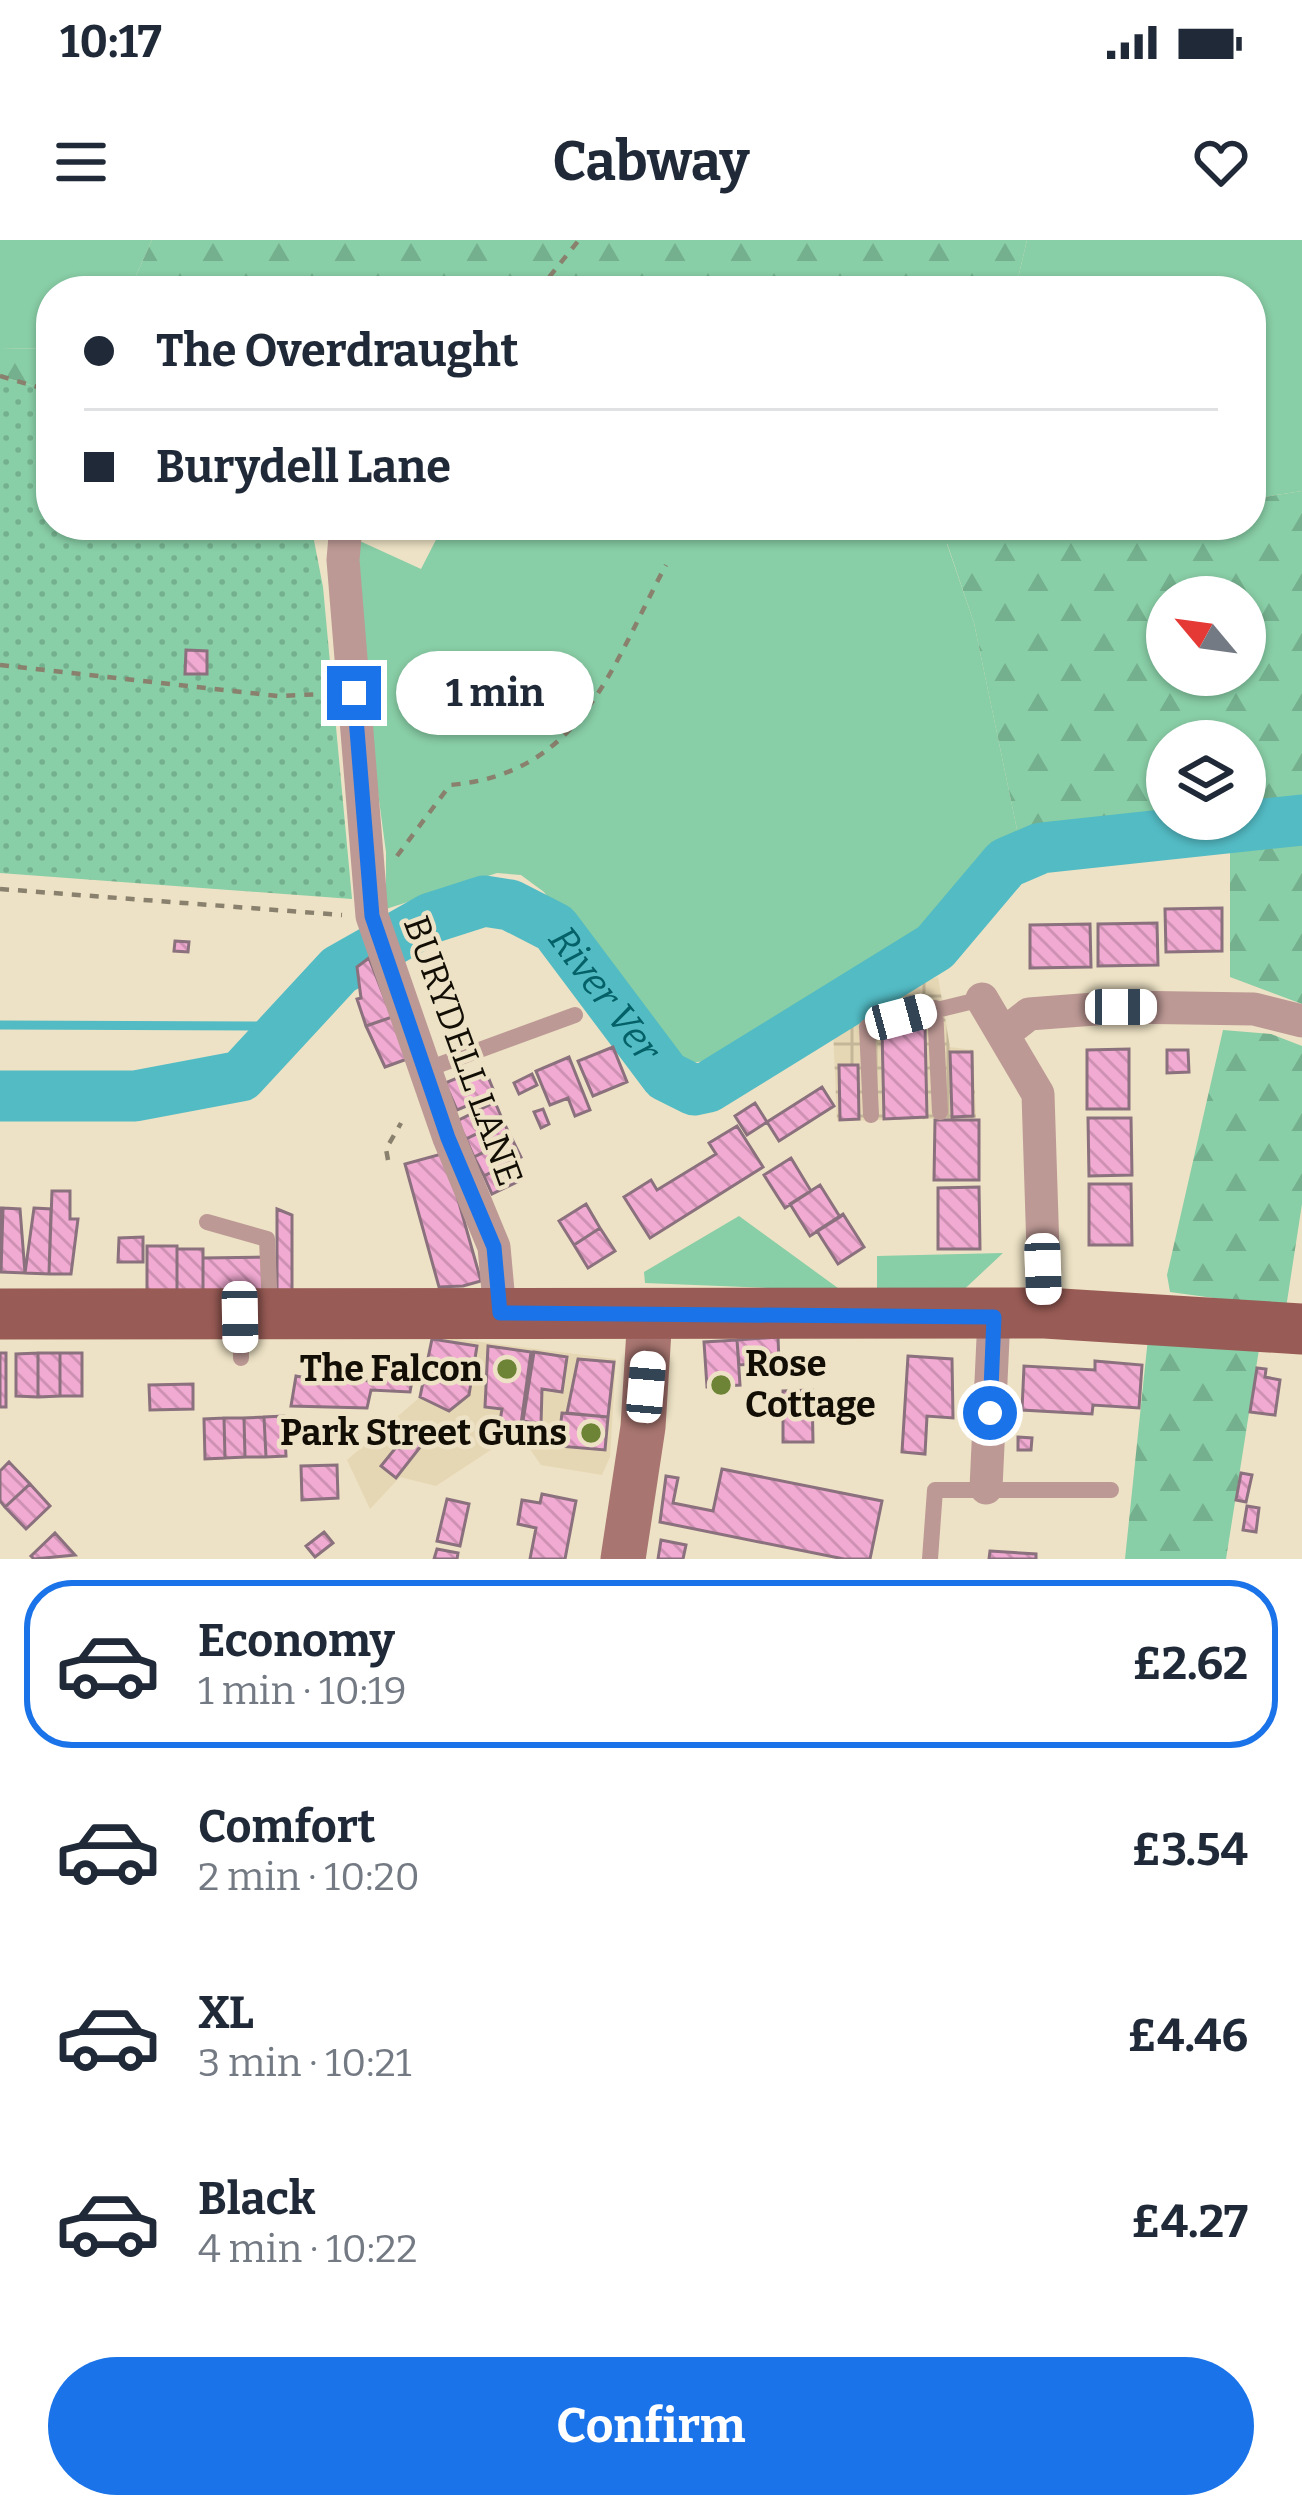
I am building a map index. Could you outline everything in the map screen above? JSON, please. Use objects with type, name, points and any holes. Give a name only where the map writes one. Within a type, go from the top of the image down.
[{"type":"main road","points":[[0,1314],[250,1331],[500,1313],[994,1317],[1045,1313],[1302,1329]]},
{"type":"street","name":"BURYDELL LANE","points":[[345,540],[372,916],[494,1247],[500,1313]]},
{"type":"street","points":[[982,999],[1006,1032],[1038,1094],[1045,1313]]},
{"type":"street","points":[[1006,1032],[1029,1014],[1121,1007],[1254,1009],[1302,1021]]},
{"type":"street","points":[[623,1559],[643,1427],[650,1314]]},
{"type":"street","points":[[986,1488],[994,1317]]},
{"type":"lane","points":[[871,1115],[867,1027],[982,999]]},
{"type":"lane","points":[[935,1008],[940,1112]]},
{"type":"lane","points":[[425,1070],[575,1015]]},
{"type":"lane","points":[[208,1222],[267,1238],[250,1331]]},
{"type":"lane","points":[[930,1559],[935,1490],[1111,1490]]},
{"type":"path","points":[[550,276],[579,240]]},
{"type":"path","points":[[0,376],[36,387]]},
{"type":"path","points":[[369,878],[412,841],[450,785],[489,782],[538,758],[580,725],[666,565]]},
{"type":"path","points":[[0,665],[278,696],[354,693]]},
{"type":"path","points":[[0,889],[372,916]]},
{"type":"path","points":[[388,1160],[386,1149],[401,1123]]},
{"type":"shaded area","points":[[938,977],[950,1047],[973,1050],[976,1118],[837,1121],[833,1029],[902,987]]},
{"type":"shaded area","points":[[433,1336],[616,1359],[610,1457],[602,1475],[541,1465],[518,1432],[436,1486],[400,1477],[370,1509],[347,1460],[419,1398]]},
{"type":"green space","points":[[0,240],[152,240],[136,276],[36,276],[36,349],[0,348]]},
{"type":"green space","points":[[152,240],[1027,240],[1019,276],[136,276]]},
{"type":"green space","points":[[1027,240],[1302,240],[1302,491],[1266,497],[1266,276],[1019,276]]},
{"type":"green space","points":[[0,348],[36,349],[36,387],[0,376]]},
{"type":"green space","points":[[0,376],[36,387],[36,540],[314,540],[323,587],[352,899],[0,873]]},
{"type":"green space","points":[[1302,491],[1302,804],[1266,806],[1266,720],[1146,720],[1146,821],[1019,839],[974,623],[947,543],[1266,540],[1266,497]]},
{"type":"green space","points":[[351,540],[421,569],[436,540],[973,540],[947,544],[974,623],[1019,839],[943,920],[869,979],[721,1059],[690,1063],[663,1051],[544,892],[521,875],[497,873],[386,909],[386,852],[364,688]]},
{"type":"green space","points":[[1230,844],[1302,844],[1302,1004],[1230,977]]},
{"type":"green space","points":[[1223,1030],[1271,1034],[1302,1046],[1302,1204],[1286,1308],[1170,1292],[1167,1275]]},
{"type":"green space","points":[[739,1216],[842,1291],[645,1283],[644,1272]]},
{"type":"green space","points":[[1003,1253],[956,1297],[877,1297],[877,1256]]},
{"type":"green space","points":[[1148,1338],[1260,1343],[1226,1559],[1125,1559]]},
{"type":"building","points":[[186,650],[207,651],[207,674],[185,674]]},
{"type":"building","points":[[1222,908],[1222,951],[1166,952],[1165,909]]},
{"type":"building","points":[[1157,923],[1158,965],[1098,966],[1098,924]]},
{"type":"building","points":[[1090,924],[1091,967],[1030,968],[1030,925]]},
{"type":"building","points":[[175,941],[189,942],[188,952],[174,951]]},
{"type":"building","points":[[369,958],[392,1017],[366,1026],[357,999],[361,998],[357,967]]},
{"type":"building","points":[[392,1017],[407,1059],[385,1067],[366,1026]]},
{"type":"building","points":[[925,1028],[927,1117],[884,1119],[882,1030]]},
{"type":"building","points":[[613,1047],[627,1082],[593,1096],[578,1061]]},
{"type":"building","points":[[1129,1049],[1129,1109],[1087,1109],[1087,1050]]},
{"type":"building","points":[[1167,1050],[1188,1050],[1189,1072],[1167,1073]]},
{"type":"building","points":[[950,1052],[972,1052],[973,1116],[952,1117]]},
{"type":"building","points":[[569,1057],[590,1110],[575,1116],[568,1098],[550,1105],[536,1071]]},
{"type":"building","points":[[839,1065],[858,1065],[859,1119],[840,1120]]},
{"type":"building","points":[[484,1067],[495,1094],[457,1110],[445,1083]]},
{"type":"building","points":[[532,1074],[537,1085],[519,1094],[514,1083]]},
{"type":"building","points":[[822,1087],[834,1106],[779,1141],[767,1122]]},
{"type":"building","points":[[495,1102],[503,1121],[466,1139],[457,1121]]},
{"type":"building","points":[[755,1103],[767,1122],[747,1135],[735,1116]]},
{"type":"building","points":[[543,1109],[549,1124],[541,1128],[534,1112]]},
{"type":"building","points":[[1088,1118],[1131,1118],[1132,1175],[1089,1176]]},
{"type":"building","points":[[935,1120],[979,1120],[979,1180],[934,1180]]},
{"type":"building","points":[[503,1121],[512,1139],[474,1157],[466,1139]]},
{"type":"building","points":[[737,1126],[763,1167],[650,1238],[624,1197],[651,1180],[657,1190],[716,1154],[709,1143]]},
{"type":"building","points":[[512,1139],[521,1157],[484,1176],[474,1157]]},
{"type":"building","points":[[445,1153],[481,1281],[463,1286],[439,1287],[405,1164]]},
{"type":"building","points":[[791,1158],[811,1191],[785,1208],[764,1175]]},
{"type":"building","points":[[508,1164],[517,1182],[492,1194],[484,1176]]},
{"type":"building","points":[[1089,1184],[1131,1184],[1132,1245],[1089,1245]]},
{"type":"building","points":[[820,1185],[840,1217],[810,1236],[790,1204]]},
{"type":"building","points":[[979,1187],[980,1249],[938,1249],[938,1188]]},
{"type":"building","points":[[52,1191],[70,1191],[70,1219],[78,1219],[71,1274],[49,1274]]},
{"type":"building","points":[[586,1204],[600,1228],[574,1245],[559,1221]]},
{"type":"building","points":[[3,1208],[1,1272],[0,1272]]},
{"type":"building","points":[[3,1208],[20,1209],[25,1273],[1,1272]]},
{"type":"building","points":[[34,1208],[51,1209],[49,1274],[25,1273]]},
{"type":"building","points":[[277,1209],[292,1215],[292,1291],[277,1291]]},
{"type":"building","points":[[843,1214],[864,1247],[838,1264],[817,1231]]},
{"type":"building","points":[[600,1228],[615,1251],[588,1268],[574,1245]]},
{"type":"building","points":[[143,1237],[143,1262],[118,1262],[119,1238]]},
{"type":"building","points":[[147,1246],[177,1246],[177,1294],[147,1294]]},
{"type":"building","points":[[177,1249],[203,1249],[203,1294],[177,1294]]},
{"type":"building","points":[[264,1257],[264,1294],[203,1294],[203,1258]]},
{"type":"building","points":[[778,1337],[779,1362],[739,1365],[737,1340]]},
{"type":"building","points":[[432,1339],[477,1346],[469,1395],[449,1411],[420,1397]]},
{"type":"building","points":[[737,1340],[740,1385],[707,1387],[704,1342]]},
{"type":"building","name":"The Falcon","points":[[488,1346],[531,1352],[521,1424],[500,1421],[502,1409],[485,1407]]},
{"type":"building","points":[[534,1352],[567,1357],[562,1392],[542,1389],[541,1424],[523,1421]]},
{"type":"building","points":[[0,1353],[6,1353],[6,1407],[0,1407]]},
{"type":"building","points":[[38,1353],[60,1353],[60,1396],[38,1397]]},
{"type":"building","points":[[38,1353],[38,1397],[16,1396],[16,1354]]},
{"type":"building","points":[[60,1353],[82,1353],[82,1396],[60,1396]]},
{"type":"building","points":[[908,1356],[952,1359],[953,1418],[927,1416],[925,1454],[902,1452]]},
{"type":"building","points":[[578,1359],[614,1362],[608,1417],[567,1413]]},
{"type":"building","points":[[377,1361],[415,1364],[410,1392],[371,1390],[367,1408],[291,1406],[296,1376],[334,1383],[335,1378],[373,1381]]},
{"type":"building","points":[[1095,1361],[1142,1365],[1139,1408],[1093,1405],[1092,1414],[1022,1410],[1024,1366],[1095,1370]]},
{"type":"building","points":[[1257,1368],[1266,1369],[1265,1377],[1280,1380],[1275,1415],[1250,1412]]},
{"type":"building","points":[[193,1384],[193,1409],[150,1410],[149,1385]]},
{"type":"building","points":[[812,1390],[813,1442],[783,1442],[783,1391]]},
{"type":"building","points":[[562,1413],[608,1417],[605,1450],[558,1446]]},
{"type":"building","points":[[284,1416],[286,1456],[266,1457],[264,1417]]},
{"type":"building","points":[[264,1417],[266,1457],[245,1457],[244,1418]]},
{"type":"building","points":[[224,1418],[225,1458],[205,1459],[204,1419]]},
{"type":"building","points":[[224,1418],[244,1418],[245,1457],[225,1458]]},
{"type":"building","points":[[406,1435],[421,1446],[396,1478],[381,1466]]},
{"type":"building","points":[[1018,1437],[1032,1438],[1031,1450],[1018,1450]]},
{"type":"building","points":[[9,1462],[30,1484],[5,1507],[0,1501],[0,1471]]},
{"type":"building","points":[[337,1465],[338,1498],[302,1500],[301,1466]]},
{"type":"building","points":[[722,1469],[882,1501],[870,1559],[844,1559],[660,1522],[666,1476],[678,1478],[673,1503],[713,1511]]},
{"type":"building","points":[[1241,1473],[1252,1475],[1246,1502],[1236,1500]]},
{"type":"building","points":[[30,1484],[50,1506],[26,1529],[5,1507]]},
{"type":"building","points":[[542,1494],[576,1501],[565,1559],[530,1559],[536,1528],[518,1524],[522,1500],[540,1503]]},
{"type":"building","points":[[447,1499],[469,1504],[460,1546],[437,1541]]},
{"type":"building","points":[[1247,1506],[1259,1508],[1256,1532],[1243,1530]]},
{"type":"building","points":[[324,1532],[333,1543],[315,1557],[306,1546]]},
{"type":"building","points":[[55,1533],[75,1555],[34,1559],[31,1556]]},
{"type":"building","points":[[661,1540],[686,1545],[683,1559],[658,1559]]},
{"type":"building","points":[[437,1549],[458,1553],[457,1559],[434,1559]]},
{"type":"building","points":[[990,1551],[1036,1554],[1036,1559],[989,1559]]},
{"type":"waterway","name":"River Ver","points":[[0,1096],[135,1096],[241,1076],[339,970],[431,918],[484,901],[510,905],[555,928],[666,1076],[694,1090],[708,1087],[935,947],[1006,863],[1041,848],[1302,820]]},
{"type":"waterway","name":"River Ver","points":[[0,1025],[261,1026],[339,970]]},
{"type":"place","name":"The Falcon","points":[[507,1369]]},
{"type":"place","name":"Rose Cottage","points":[[721,1385]]},
{"type":"place","name":"Park Street Guns","points":[[591,1433]]},
{"type":"route","points":[[354,693],[372,916],[448,1138],[494,1247],[500,1313],[994,1317],[990,1413]]}]
